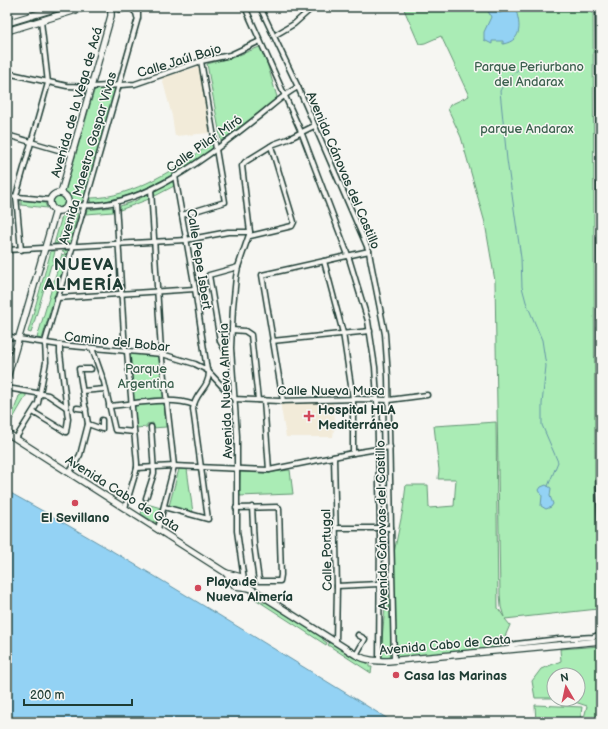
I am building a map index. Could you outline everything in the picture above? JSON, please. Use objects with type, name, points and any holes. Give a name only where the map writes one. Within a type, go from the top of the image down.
[{"type":"main road","points":[[7,23],[39,10],[60,7]]},
{"type":"main road","points":[[7,31],[86,7]]},
{"type":"main road","points":[[112,7],[120,9],[129,7]]},
{"type":"main road","name":"Avenida de la Vega de Acá","points":[[61,193],[92,87],[111,16],[112,7]]},
{"type":"main road","name":"Avenida de la Vega de Acá","points":[[111,16],[120,9]]},
{"type":"main road","points":[[61,193],[67,198],[67,204],[62,210],[56,210],[52,207],[50,200],[54,195],[61,193]]},
{"type":"main road","points":[[7,378],[56,210]]},
{"type":"main road","name":"Avenida Cabo de Gata","points":[[7,433],[226,573],[236,576]]},
{"type":"main road","name":"Avenida Cabo de Gata","points":[[226,573],[231,581]]},
{"type":"main road","points":[[236,576],[241,577],[243,583],[235,586],[231,581],[232,577],[236,576]]},
{"type":"main road","name":"Avenida Cabo de Gata","points":[[243,583],[356,655],[369,661],[601,641]]},
{"type":"street","points":[[129,7],[136,13],[137,19]]},
{"type":"street","name":"Avenida Maestro Gaspar Vivas","points":[[16,438],[38,403],[46,362],[45,342],[139,15],[136,7]]},
{"type":"street","name":"Avenida Cánovas del Castillo","points":[[245,7],[301,132],[349,256],[368,321],[375,367],[380,528],[378,661]]},
{"type":"street","name":"Avenida Cánovas del Castillo","points":[[260,7],[298,88],[369,251],[385,334],[389,400],[390,528],[394,660]]},
{"type":"street","points":[[277,34],[294,24],[313,7]]},
{"type":"street","points":[[598,7],[601,432],[599,487],[601,537]]},
{"type":"street","points":[[21,250],[16,196],[48,83],[41,21]]},
{"type":"street","name":"Calle Jaúl Bajo","points":[[7,73],[67,86],[92,87],[135,84],[201,61],[230,55],[260,41]]},
{"type":"street","points":[[182,215],[225,202],[201,61]]},
{"type":"street","name":"Calle Pilar Miró","points":[[67,204],[100,206],[116,203],[151,189],[175,176],[217,149],[285,94],[298,88]]},
{"type":"street","name":"Avenida Nueva Almería","points":[[243,583],[236,531],[237,436],[231,354],[234,289],[238,267],[250,234],[242,166],[245,162],[271,146],[288,140],[314,126]]},
{"type":"street","points":[[7,135],[72,154]]},
{"type":"street","points":[[7,250],[186,240],[228,232],[250,234],[292,226],[294,222],[271,146]]},
{"type":"street","name":"Calle Pepe Isbert","points":[[175,176],[208,371]]},
{"type":"street","points":[[151,189],[162,354],[174,466],[158,529]]},
{"type":"street","points":[[7,196],[50,200]]},
{"type":"street","points":[[116,203],[126,352],[137,468],[125,508]]},
{"type":"street","points":[[283,400],[262,276],[369,251]]},
{"type":"street","points":[[324,261],[343,333],[353,399],[353,453]]},
{"type":"street","points":[[231,354],[225,350],[220,341],[209,276],[238,267]]},
{"type":"street","points":[[58,298],[195,289]]},
{"type":"street","points":[[232,330],[245,331],[251,335],[258,400]]},
{"type":"street","points":[[272,340],[370,331]]},
{"type":"street","name":"Camino del Bobar","points":[[7,336],[60,345],[162,354],[188,362],[208,371],[234,399]]},
{"type":"street","points":[[33,412],[66,432],[68,419],[60,345]]},
{"type":"street","points":[[92,348],[105,389],[115,430],[134,432]]},
{"type":"street","points":[[70,472],[80,455],[88,424],[79,369],[92,369]]},
{"type":"street","points":[[164,507],[208,519],[194,420],[194,405],[198,394],[208,382],[208,371]]},
{"type":"street","points":[[7,388],[48,395],[66,407]]},
{"type":"street","points":[[83,391],[105,389]]},
{"type":"street","name":"Calle Nueva Musa","points":[[234,399],[389,400],[428,395]]},
{"type":"street","points":[[264,400],[269,470]]},
{"type":"street","points":[[109,406],[167,401],[183,402],[194,405]]},
{"type":"street","points":[[77,408],[86,409]]},
{"type":"street","points":[[88,424],[102,429],[102,420]]},
{"type":"street","points":[[146,498],[154,473],[151,427]]},
{"type":"street","points":[[137,468],[174,466],[237,470],[269,470],[377,448],[390,447]]},
{"type":"street","name":"Calle Portugal","points":[[334,457],[337,586],[336,642]]},
{"type":"street","points":[[236,508],[252,507],[279,508],[280,581],[259,581],[254,544],[252,507]]},
{"type":"street","points":[[336,528],[390,528]]},
{"type":"street","name":"Avenida Nueva Almería","points":[[236,576],[241,567]]},
{"type":"street","points":[[337,586],[379,584]]},
{"type":"street","points":[[510,649],[511,646],[516,644],[593,637],[598,635],[601,630]]},
{"type":"street","points":[[356,655],[365,639],[358,635]]},
{"type":"shaded area","points":[[200,66],[210,133],[175,136],[172,116],[162,78]]},
{"type":"shaded area","name":"Hospital HLA Mediterráneo","points":[[333,401],[336,429],[334,429],[333,437],[286,437],[280,402]]},
{"type":"green space","points":[[69,7],[77,7],[7,27],[7,25]]},
{"type":"green space","name":"Parque Periurbano del Andarax","points":[[403,7],[593,8],[595,481],[598,609],[505,619],[510,625],[500,648],[380,659],[387,587],[403,509],[406,485],[428,485],[429,508],[454,506],[456,479],[438,479],[439,470],[434,426],[496,422],[498,608],[504,617],[501,607],[500,594],[495,281],[485,223],[461,137],[448,109],[450,105],[469,96],[441,36],[419,44]]},
{"type":"green space","points":[[262,46],[277,97],[269,107],[265,108],[221,141],[207,64],[234,57]]},
{"type":"green space","points":[[115,87],[116,90],[83,203],[70,203],[65,192],[94,91],[96,89]]},
{"type":"green space","points":[[212,143],[213,148],[185,167],[155,184],[123,197],[90,203],[91,198],[106,197],[139,187],[171,171]]},
{"type":"green space","points":[[173,181],[174,186],[155,196],[154,191]]},
{"type":"green space","points":[[148,194],[149,199],[120,210],[120,206],[135,201]]},
{"type":"green space","points":[[59,195],[64,197],[66,202],[64,207],[59,209],[54,207],[52,202],[54,197]]},
{"type":"green space","points":[[21,200],[45,203],[47,208],[21,205]]},
{"type":"green space","points":[[113,207],[113,212],[86,214],[87,210]]},
{"type":"green space","points":[[76,209],[80,209],[76,213],[78,214],[70,243],[66,243]]},
{"type":"green space","points":[[67,213],[63,226],[65,227],[65,230],[61,232],[59,240],[56,240],[57,242],[59,241],[58,243],[54,244],[62,216]]},
{"type":"green space","points":[[68,250],[42,339],[37,338],[62,254],[65,254],[62,252]]},
{"type":"green space","points":[[51,251],[55,251],[53,260],[55,263],[51,265],[31,333],[28,332]]},
{"type":"green space","name":"Parque Argentina","points":[[128,353],[160,356],[165,399],[166,427],[153,428],[153,423],[147,424],[147,427],[136,428]]},
{"type":"green space","points":[[26,393],[26,396],[8,427],[7,421],[13,413],[19,396]]},
{"type":"green space","points":[[179,469],[187,469],[193,513],[169,506]]},
{"type":"green space","points":[[290,470],[293,494],[239,496],[240,472],[264,473]]},
{"type":"green space","points":[[147,504],[161,508],[156,523],[141,514],[143,507],[146,507]]},
{"type":"green space","points":[[250,594],[263,603],[266,602],[323,638],[323,640],[327,643],[326,645],[249,595]]},
{"type":"green space","points":[[330,642],[357,659],[369,664],[369,667],[372,667],[371,673],[328,645]]},
{"type":"green space","points":[[601,646],[601,711],[593,722],[583,722],[587,706],[586,667],[546,667],[561,661],[560,649]]},
{"type":"green space","points":[[546,667],[546,698],[535,698],[532,681],[541,669]]},
{"type":"green space","points":[[535,705],[546,705],[546,707],[582,707],[580,722],[536,722]]},
{"type":"water","points":[[486,7],[494,7],[497,12],[500,13],[504,11],[504,7],[515,7],[519,30],[514,39],[503,44],[503,41],[492,41],[492,44],[484,40],[484,32],[491,17]]},
{"type":"water","points":[[546,485],[551,488],[550,496],[553,504],[551,507],[546,509],[541,506],[542,496],[539,490],[541,487]]},
{"type":"water","points":[[7,491],[105,546],[393,722],[7,722]]},
{"type":"waterway","points":[[519,69],[505,81],[500,91],[507,160],[521,258],[522,287],[526,302],[542,340],[546,366],[542,404],[542,425],[558,462],[548,486]]},
{"type":"waterway","points":[[381,636],[382,619]]},
{"type":"place","name":"Hospital HLA Mediterráneo","points":[[309,416]]},
{"type":"place","name":"El Sevillano","points":[[75,503]]},
{"type":"place","name":"Playa de Nueva Almería","points":[[198,588]]},
{"type":"place","name":"Casa las Marinas","points":[[396,675]]},
{"type":"district","name":"NUEVA ALMERÍA","points":[[84,274]]},
{"type":"park label","name":"parque Andarax","points":[[527,128]]}]
